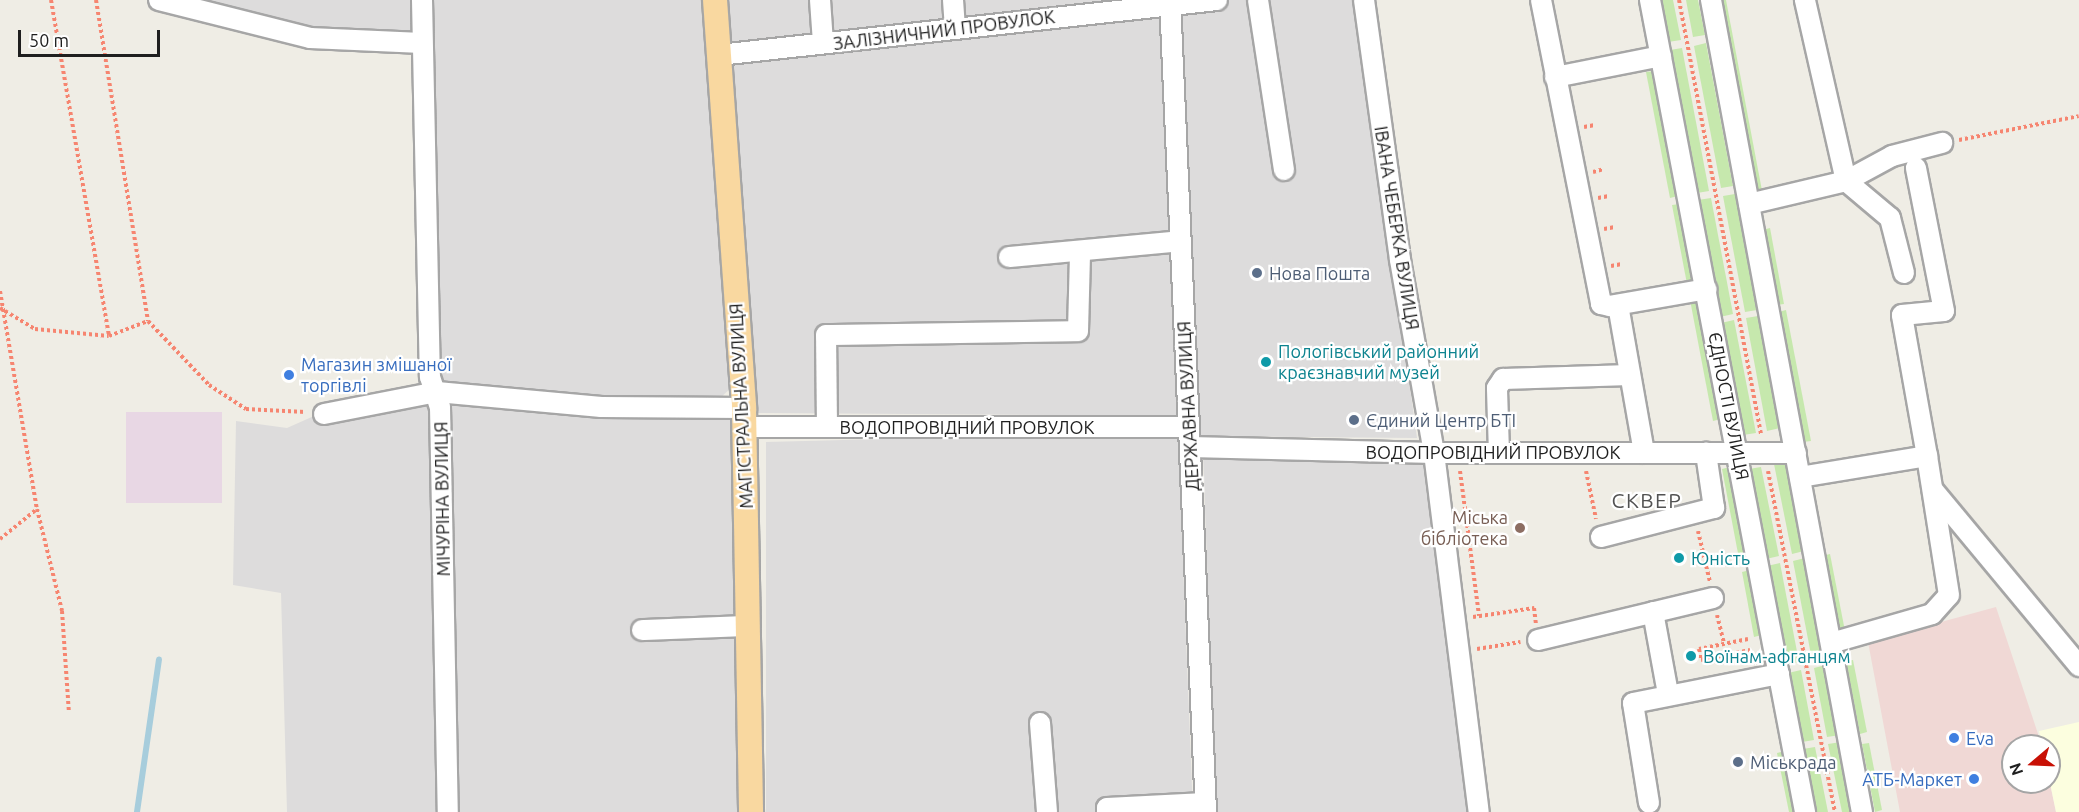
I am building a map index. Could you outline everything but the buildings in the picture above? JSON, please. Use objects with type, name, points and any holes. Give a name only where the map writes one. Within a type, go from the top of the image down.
[{"type":"main road","name":"МАГІСТРАЛЬНА ВУЛИЦЯ","points":[[715,0],[745,417],[750,812]]},
{"type":"street","points":[[159,0],[310,38],[423,43]]},
{"type":"street","name":"МІЧУРІНА ВУЛИЦЯ","points":[[422,0],[430,377],[437,393],[448,812]]},
{"type":"street","points":[[820,0],[823,44]]},
{"type":"street","points":[[953,0],[955,28]]},
{"type":"street","name":"ЗАЛІЗНИЧНИЙ ПРОВУЛОК","points":[[718,55],[1170,2],[1217,0]]},
{"type":"street","points":[[1258,0],[1284,170]]},
{"type":"street","name":"ІВАНА ЧЕБЕРКА ВУЛИЦЯ","points":[[1364,0],[1393,219],[1434,453],[1479,812]]},
{"type":"street","points":[[1541,0],[1598,296],[1603,306],[1707,289]]},
{"type":"street","name":"ЄДНОСТІ ВУЛИЦЯ","points":[[1650,0],[1739,453],[1805,812]]},
{"type":"street","points":[[1711,0],[1862,812]]},
{"type":"street","points":[[1805,0],[1846,181],[1890,218],[1904,273]]},
{"type":"street","name":"ДЕРЖАВНА ВУЛИЦЯ","points":[[1170,2],[1206,807]]},
{"type":"street","points":[[1556,77],[1660,56]]},
{"type":"street","points":[[1749,204],[1846,181],[1892,156],[1942,143]]},
{"type":"street","points":[[1831,643],[1932,614],[1949,595],[1902,315],[1944,311],[1916,168]]},
{"type":"street","points":[[1009,257],[1180,241]]},
{"type":"street","points":[[827,427],[826,335],[1078,331],[1080,252]]},
{"type":"street","points":[[1618,305],[1644,453]]},
{"type":"street","points":[[1499,453],[1497,388],[1503,379],[1630,375]]},
{"type":"street","name":"ВОДОПРОВІДНИЙ ПРОВУЛОК","points":[[324,414],[437,393],[745,417],[827,427],[1189,437],[1434,453],[1796,453]]},
{"type":"street","points":[[1600,537],[1714,508],[1706,453]]},
{"type":"street","points":[[1800,477],[1927,456]]},
{"type":"street","points":[[1932,489],[2079,666]]},
{"type":"street","points":[[1538,640],[1713,598]]},
{"type":"street","points":[[1653,612],[1668,694]]},
{"type":"street","points":[[642,630],[748,626]]},
{"type":"street","points":[[1648,803],[1631,707],[1635,701],[1779,674]]},
{"type":"street","points":[[1040,723],[1047,812]]},
{"type":"street","points":[[1107,812],[1107,808],[1206,807]]},
{"type":"path","points":[[51,0],[109,336]]},
{"type":"path","points":[[96,0],[148,321],[209,385],[246,409],[324,414]]},
{"type":"path","points":[[1679,0],[1835,812]]},
{"type":"path","points":[[1942,143],[1989,136],[2079,116]]},
{"type":"path","points":[[0,291],[6,312],[37,509],[62,611],[69,713]]},
{"type":"path","points":[[0,308],[35,329],[109,336],[148,321]]},
{"type":"path","points":[[1458,453],[1479,616]]},
{"type":"path","points":[[1586,453],[1587,478],[1600,537]]},
{"type":"path","points":[[0,539],[37,509]]},
{"type":"path","points":[[1455,620],[1534,608],[1538,640],[1458,651]]},
{"type":"path","points":[[1748,639],[1699,649],[1701,660],[1750,650]]},
{"type":"shaded area","points":[[205,0],[419,0],[420,27],[410,39],[315,28],[204,7]]},
{"type":"shaded area","points":[[430,0],[706,0],[733,386],[717,401],[446,387],[438,372]]},
{"type":"shaded area","points":[[725,0],[1141,0],[729,47]]},
{"type":"shaded area","points":[[1179,0],[1356,0],[1417,438],[1201,436]]},
{"type":"shaded area","points":[[1160,15],[1178,416],[754,413],[729,60]]},
{"type":"shaded area","points":[[444,399],[736,416],[739,812],[452,812]]},
{"type":"shaded area","points":[[436,401],[443,812],[287,812],[281,593],[233,585],[236,421],[287,428],[341,404]]},
{"type":"shaded area","points":[[126,412],[222,412],[222,503],[126,503]]},
{"type":"shaded area","points":[[999,436],[1178,438],[1193,812],[766,812],[766,442]]},
{"type":"shaded area","points":[[1203,452],[1424,464],[1470,812],[1216,812]]},
{"type":"shaded area","points":[[1996,607],[2038,734],[2001,734],[2001,794],[2052,794],[2056,812],[1900,812],[1868,642]]},
{"type":"shaded area","points":[[2079,722],[2079,812],[2056,812],[2052,794],[2061,794],[2061,734],[2040,734],[2039,731]]},
{"type":"green space","points":[[1660,0],[1673,0],[1681,40],[1668,42]]},
{"type":"green space","points":[[1686,0],[1698,0],[1705,35],[1693,37]]},
{"type":"green space","points":[[1718,0],[1726,0],[1763,196],[1756,198]]},
{"type":"green space","points":[[1706,43],[1733,186],[1721,188],[1694,46]]},
{"type":"green space","points":[[1682,48],[1709,191],[1697,193],[1670,50]]},
{"type":"green space","points":[[1654,71],[1678,196],[1670,198],[1646,72]]},
{"type":"green space","points":[[1735,194],[1757,310],[1745,312],[1723,196]]},
{"type":"green space","points":[[1711,198],[1733,314],[1720,317],[1698,200]]},
{"type":"green space","points":[[1680,204],[1721,419],[1713,421],[1672,205]]},
{"type":"green space","points":[[1770,228],[1784,304],[1777,305],[1762,230]]},
{"type":"green space","points":[[1786,310],[1811,441],[1803,442],[1778,312]]},
{"type":"green space","points":[[1758,316],[1780,428],[1767,431],[1746,318]]},
{"type":"green space","points":[[1734,320],[1756,433],[1743,435],[1721,323]]},
{"type":"green space","points":[[1787,462],[1804,551],[1792,554],[1774,464]]},
{"type":"green space","points":[[1730,467],[1748,562],[1740,564],[1722,469]]},
{"type":"green space","points":[[1761,467],[1779,556],[1766,559],[1749,469]]},
{"type":"green space","points":[[1830,554],[1845,631],[1837,632],[1822,556]]},
{"type":"green space","points":[[1805,558],[1825,657],[1812,660],[1793,561]]},
{"type":"green space","points":[[1780,563],[1799,662],[1786,665],[1767,566]]},
{"type":"green space","points":[[1750,570],[1762,635],[1754,637],[1742,572]]},
{"type":"green space","points":[[1853,660],[1867,732],[1860,734],[1846,661]]},
{"type":"green space","points":[[1826,665],[1840,735],[1827,737],[1814,668]]},
{"type":"green space","points":[[1801,670],[1814,740],[1802,742],[1788,673]]},
{"type":"green space","points":[[1841,742],[1855,812],[1842,812],[1828,744]]},
{"type":"green space","points":[[1869,743],[1882,810],[1875,812],[1862,744]]},
{"type":"green space","points":[[1815,747],[1828,812],[1815,812],[1803,749]]},
{"type":"green space","points":[[1785,751],[1797,812],[1789,812],[1777,753]]},
{"type":"waterway","points":[[137,812],[159,660]]},
{"type":"place","name":"Нова Пошта","points":[[1257,273]]},
{"type":"place","name":"Пологівський районний краєзнавчий музей","points":[[1266,362]]},
{"type":"place","name":"Магазин змішаної торгівлі","points":[[289,375]]},
{"type":"place","name":"Єдиний Центр БТІ","points":[[1354,420]]},
{"type":"place","name":"Міська бібліотека","points":[[1520,528]]},
{"type":"place","name":"Юність","points":[[1679,558]]},
{"type":"place","name":"Воїнам-афганцям","points":[[1691,656]]},
{"type":"place","name":"Eva","points":[[1954,738]]},
{"type":"place","name":"Міськрада","points":[[1738,762]]},
{"type":"place","name":"АТБ-Маркет","points":[[1974,779]]},
{"type":"district","name":"СКВЕР","points":[[1647,500]]}]
